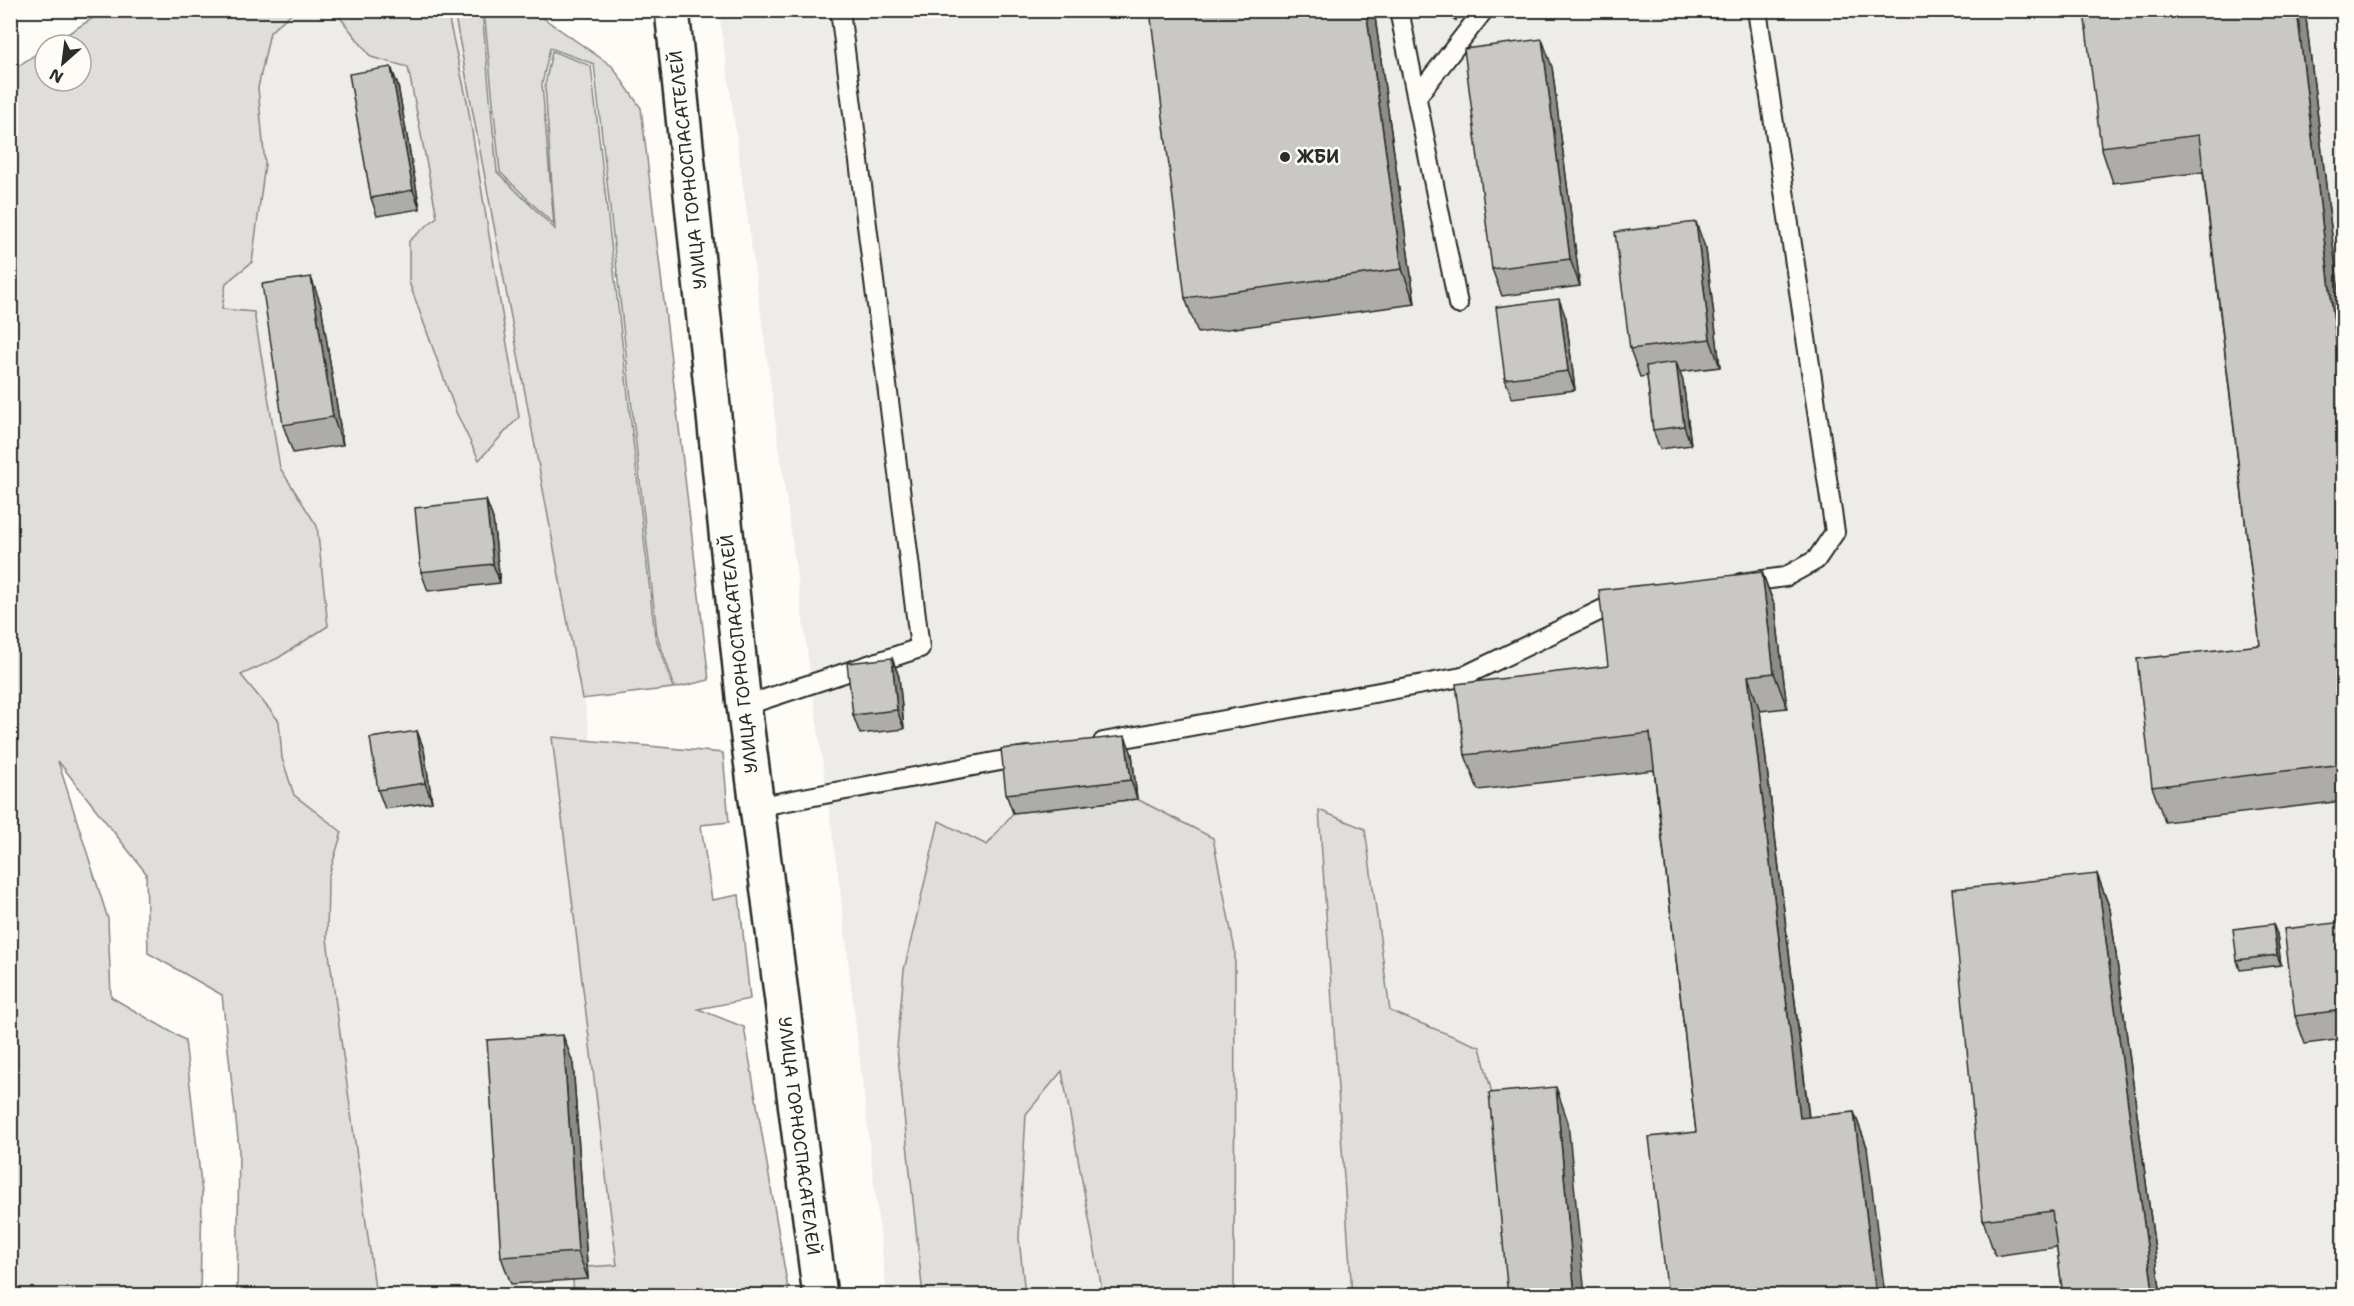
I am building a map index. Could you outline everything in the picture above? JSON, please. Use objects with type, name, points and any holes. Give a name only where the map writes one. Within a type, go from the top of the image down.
[{"type":"street","name":"УЛИЦА ГОРНОСПАСАТЕЛЕЙ","points":[[672,10],[744,706],[820,1296]]},
{"type":"lane","points":[[744,706],[920,648],[840,10]]},
{"type":"lane","points":[[1399,10],[1418,95],[1458,304]]},
{"type":"lane","points":[[1418,95],[1484,10]]},
{"type":"lane","points":[[1729,585],[1785,577],[1816,560],[1836,532],[1757,10]]},
{"type":"lane","points":[[1090,744],[1462,677],[1617,601],[1639,598]]},
{"type":"lane","points":[[756,807],[1044,753]]},
{"type":"shaded area","points":[[232,10],[476,11],[678,1295],[335,1295],[234,648],[206,316]]},
{"type":"shaded area","points":[[104,11],[294,11],[270,32],[258,88],[265,164],[252,262],[226,283],[222,309],[254,312],[280,468],[317,526],[328,626],[278,658],[241,675],[279,721],[282,758],[294,795],[342,832],[328,878],[327,939],[376,1295],[237,1295],[239,1148],[222,995],[148,953],[146,873],[58,761],[108,919],[111,997],[185,1040],[202,1193],[200,1295],[11,1295],[11,71],[33,56],[33,93],[93,93],[93,33],[69,33]]},
{"type":"shaded area","points":[[335,11],[447,11],[467,101],[519,417],[479,460],[456,412],[409,282],[409,241],[437,217],[408,67],[371,57]]},
{"type":"shaded area","points":[[454,11],[482,11],[497,172],[555,229],[545,85],[552,51],[591,66],[655,636],[673,688],[582,699]]},
{"type":"shaded area","points":[[484,11],[533,11],[612,66],[641,108],[709,680],[675,688],[657,635],[594,64],[550,48],[542,84],[554,225],[500,172]]},
{"type":"shaded area","points":[[719,11],[2343,11],[2343,1295],[887,1295],[840,889]]},
{"type":"shaded area","points":[[552,737],[723,753],[729,822],[701,825],[712,900],[739,895],[750,999],[698,1009],[744,1027],[789,1295],[574,1295],[572,1268],[617,1265]]},
{"type":"shaded area","points":[[1137,799],[1213,838],[1235,951],[1234,1295],[1103,1295],[1062,1071],[1026,1114],[1019,1238],[1025,1295],[923,1296],[897,1048],[904,970],[939,821],[987,845],[1013,813]]},
{"type":"shaded area","points":[[1319,810],[1365,829],[1390,1011],[1480,1047],[1501,1128],[1517,1295],[1352,1295]]},
{"type":"building","name":"ЖБИ","points":[[1150,10],[1366,10],[1402,269],[1185,298]]},
{"type":"building","points":[[2101,10],[2297,10],[2343,399],[2343,764],[2152,787],[2137,659],[2260,645],[2199,135],[2101,147],[2084,12]]},
{"type":"building","points":[[1542,39],[1570,259],[1492,269],[1464,49]]},
{"type":"building","points":[[391,67],[413,190],[371,198],[349,74]]},
{"type":"building","points":[[1696,222],[1710,339],[1630,349],[1615,232]]},
{"type":"building","points":[[311,277],[333,417],[283,425],[262,284]]},
{"type":"building","points":[[1559,299],[1568,371],[1505,379],[1496,307]]},
{"type":"building","points":[[1676,362],[1684,426],[1653,430],[1646,366]]},
{"type":"building","points":[[486,500],[493,564],[421,572],[415,508]]},
{"type":"building","points":[[1762,572],[1774,673],[1748,676],[1800,1118],[1854,1112],[1876,1296],[1668,1296],[1649,1137],[1696,1132],[1650,733],[1465,755],[1456,684],[1608,666],[1599,590]]},
{"type":"building","points":[[892,658],[897,710],[853,715],[847,663]]},
{"type":"building","points":[[417,731],[425,783],[378,790],[370,738]]},
{"type":"building","points":[[1125,736],[1131,780],[1006,794],[1001,749]]},
{"type":"building","points":[[2097,874],[2153,1291],[2116,1296],[2063,1296],[2052,1211],[1983,1220],[1952,889]]},
{"type":"building","points":[[2343,922],[2343,1010],[2295,1016],[2284,929]]},
{"type":"building","points":[[2273,924],[2277,955],[2237,960],[2233,929]]},
{"type":"building","points":[[563,1035],[578,1252],[501,1257],[487,1040]]},
{"type":"building","points":[[1556,1087],[1575,1296],[1508,1296],[1489,1093]]},
{"type":"place","name":"ЖБИ","points":[[1285,157]]}]
